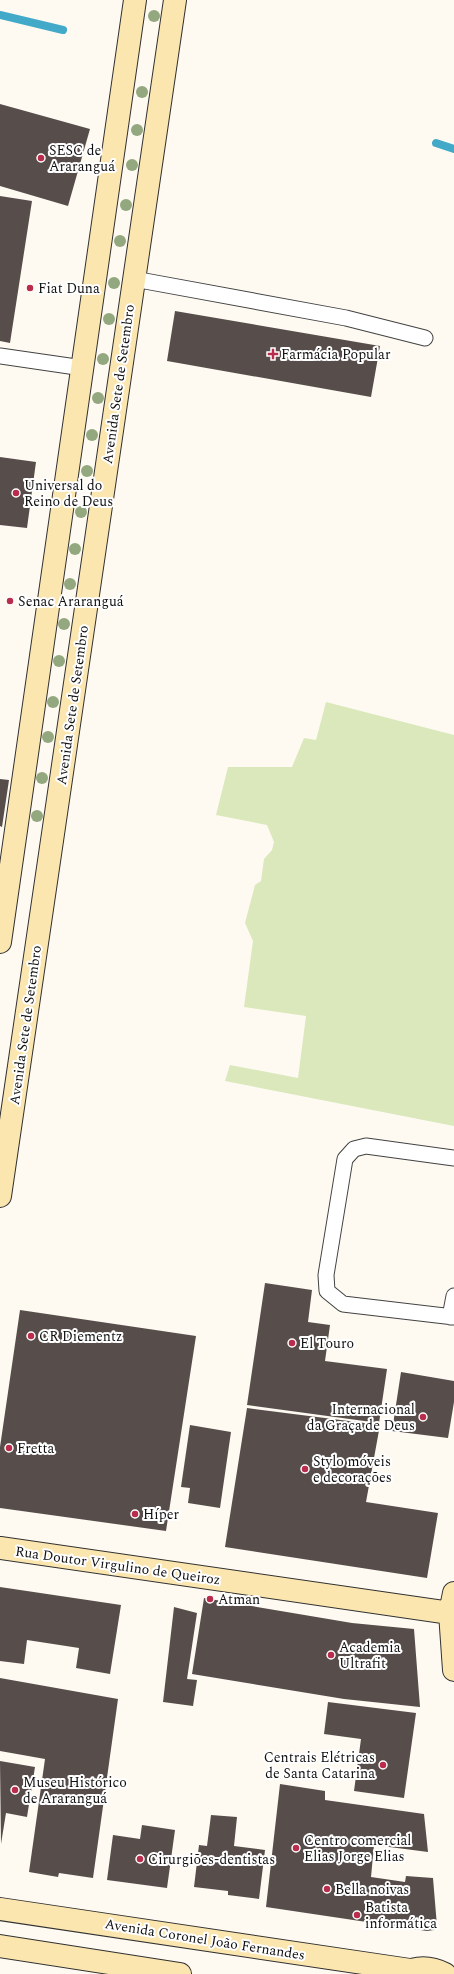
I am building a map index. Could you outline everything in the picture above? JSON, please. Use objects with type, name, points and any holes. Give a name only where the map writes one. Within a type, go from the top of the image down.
[{"type":"main road","points":[[0,942],[135,0]]},
{"type":"main road","name":"Avenida Sete de Setembro","points":[[0,1196],[174,0]]},
{"type":"main road","name":"Rua Doutor Virgulino de Queiroz","points":[[0,1548],[452,1603]]},
{"type":"main road","points":[[452,1603],[454,1670]]},
{"type":"main road","name":"Avenida Coronel João Fernandes","points":[[0,1908],[406,1972],[424,1968],[436,1970],[445,1974]]},
{"type":"main road","points":[[0,1946],[180,1974]]},
{"type":"lane","points":[[134,279],[346,318],[424,338]]},
{"type":"lane","points":[[0,356],[82,368]]},
{"type":"lane","points":[[454,1158],[366,1146],[354,1149],[345,1159],[326,1275],[327,1291],[343,1304],[452,1317],[454,1296]]},
{"type":"green space","points":[[326,702],[454,735],[454,1126],[225,1081],[230,1065],[298,1078],[306,1016],[244,1007],[253,941],[245,923],[255,885],[261,881],[264,859],[272,850],[274,842],[267,825],[216,815],[228,767],[292,767],[304,738],[316,740]]},
{"type":"building","name":"SESC de Araranguá","points":[[0,104],[90,129],[68,206],[0,186]]},
{"type":"building","points":[[0,196],[32,201],[10,343],[0,341]]},
{"type":"building","name":"Farmácia Popular","points":[[175,311],[380,346],[371,397],[167,361]]},
{"type":"building","name":"Universal do Reino de Deus","points":[[0,457],[36,462],[27,528],[0,525]]},
{"type":"building","points":[[0,779],[9,780],[2,827],[0,826]]},
{"type":"building","name":"El Touro","points":[[265,1283],[312,1290],[308,1322],[330,1325],[325,1361],[387,1369],[379,1423],[247,1405]]},
{"type":"building","points":[[20,1310],[196,1336],[166,1531],[0,1508],[0,1447]]},
{"type":"building","name":"Internacional da Graça de Deus","points":[[401,1372],[454,1381],[454,1402],[448,1438],[392,1431]]},
{"type":"building","name":"Stylo móveis e decorações","points":[[247,1408],[380,1425],[366,1502],[438,1513],[427,1578],[225,1547]]},
{"type":"building","points":[[190,1425],[231,1432],[220,1508],[188,1503],[190,1488],[181,1487]]},
{"type":"building","points":[[0,1587],[121,1605],[110,1674],[76,1668],[79,1648],[27,1640],[24,1664],[0,1661]]},
{"type":"building","name":"Academia Ultrafit","points":[[204,1598],[352,1623],[414,1629],[420,1707],[344,1699],[192,1674]]},
{"type":"building","points":[[174,1607],[197,1613],[187,1679],[197,1680],[193,1706],[163,1702]]},
{"type":"building","points":[[0,1678],[118,1699],[93,1878],[59,1873],[58,1877],[29,1872],[45,1759],[0,1751]]},
{"type":"building","name":"Centrais Elétricas de Santa Catarina","points":[[328,1702],[416,1713],[404,1798],[354,1791],[361,1739],[324,1734]]},
{"type":"building","name":"Museu Histórico de Araranguá","points":[[0,1761],[35,1767],[27,1817],[6,1813],[1,1844]]},
{"type":"building","points":[[280,1784],[325,1791],[325,1800],[424,1814],[428,1852],[374,1845],[371,1877],[405,1882],[406,1876],[433,1878],[437,1926],[434,1930],[427,1931],[266,1907]]},
{"type":"building","points":[[211,1815],[237,1817],[234,1846],[265,1850],[259,1899],[228,1895],[228,1891],[194,1887],[199,1845],[207,1846]]},
{"type":"building","name":"Cirurgiões-dentistas","points":[[142,1825],[175,1830],[167,1888],[107,1880],[113,1835],[140,1839]]},
{"type":"waterway","points":[[0,15],[63,30]]},
{"type":"waterway","points":[[436,143],[454,149]]},
{"type":"place","name":"SESC de Araranguá","points":[[41,158]]},
{"type":"place","name":"Fiat Duna","points":[[30,288]]},
{"type":"place","name":"Farmácia Popular","points":[[273,354]]},
{"type":"place","name":"Universal do Reino de Deus","points":[[16,493]]},
{"type":"place","name":"Senac Araranguá","points":[[10,601]]},
{"type":"place","name":"CR Diementz","points":[[31,1336]]},
{"type":"place","name":"El Touro","points":[[292,1343]]},
{"type":"place","name":"Internacional da Graça de Deus","points":[[423,1417]]},
{"type":"place","name":"Fretta","points":[[9,1448]]},
{"type":"place","name":"Stylo móveis e decorações","points":[[305,1469]]},
{"type":"place","name":"Híper","points":[[135,1514]]},
{"type":"place","name":"Atman","points":[[210,1599]]},
{"type":"place","name":"Academia Ultrafit","points":[[331,1655]]},
{"type":"place","name":"Centrais Elétricas de Santa Catarina","points":[[383,1765]]},
{"type":"place","name":"Museu Histórico de Araranguá","points":[[15,1790]]},
{"type":"place","name":"Centro comercial Elias Jorge Elias","points":[[296,1848]]},
{"type":"place","name":"Cirurgiões-dentistas","points":[[140,1859]]},
{"type":"place","name":"Bella noivas","points":[[327,1889]]},
{"type":"place","name":"Batista informática","points":[[357,1915]]}]
